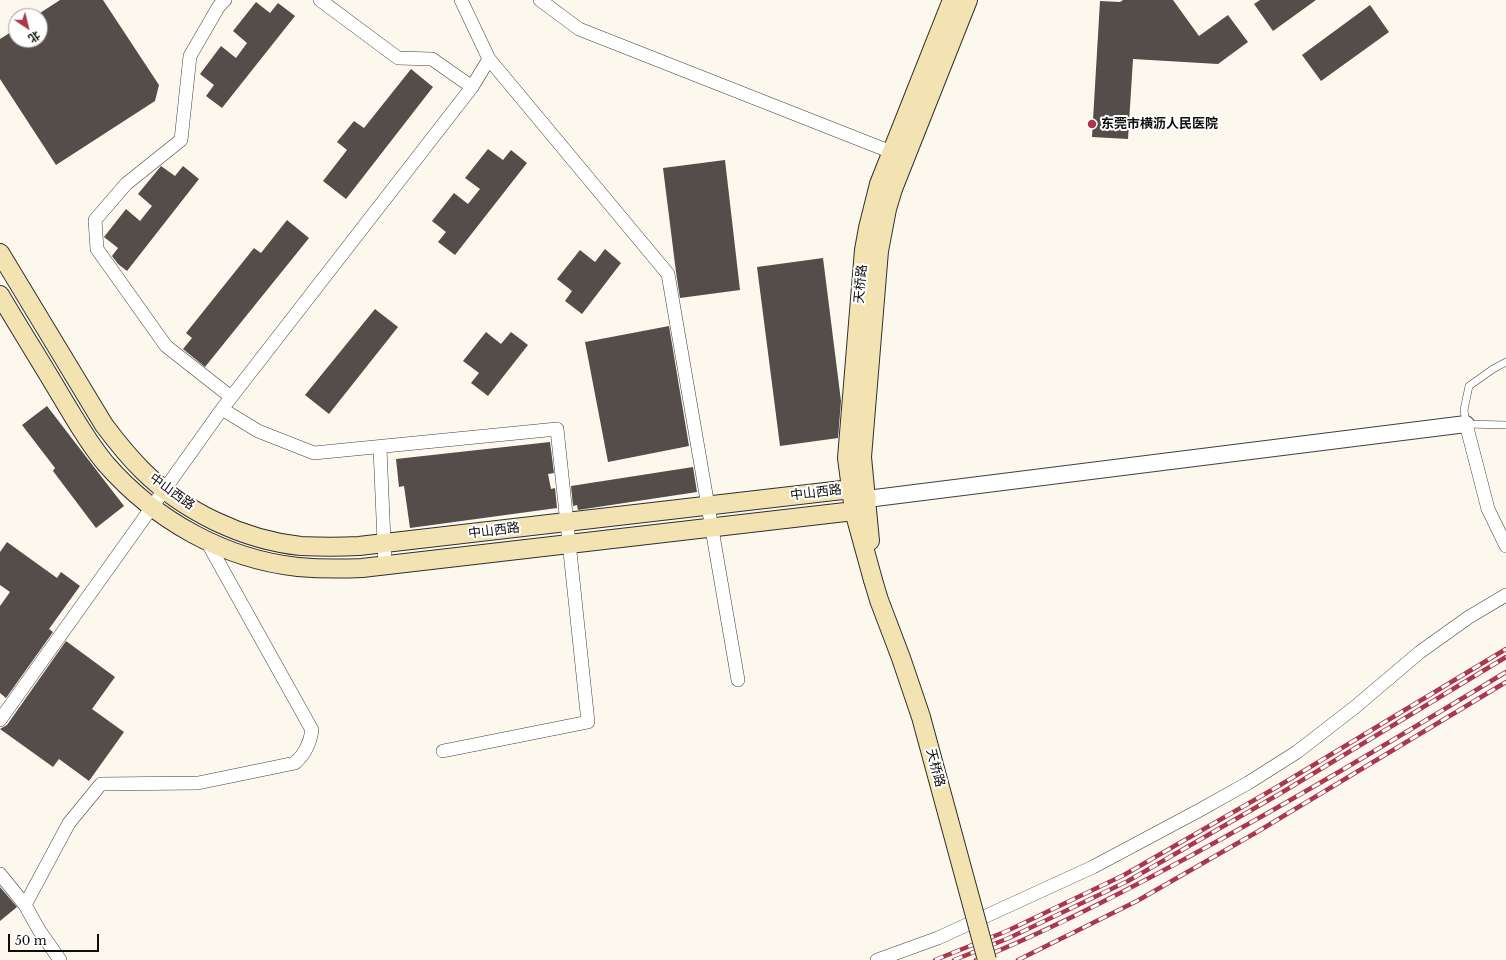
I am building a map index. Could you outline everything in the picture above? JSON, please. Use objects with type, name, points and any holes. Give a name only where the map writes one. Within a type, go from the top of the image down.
[{"type":"main road","name":"天桥路","points":[[873,580],[867,499],[862,457],[879,251],[886,209],[898,155],[952,0]]},
{"type":"main road","name":"天桥路","points":[[968,0],[898,155],[879,184],[872,206],[864,250],[848,458],[854,511],[873,580],[879,600],[910,680],[987,960]]},
{"type":"main road","name":"中山西路","points":[[0,253],[104,425],[122,449],[142,470],[165,490],[189,506],[215,521],[243,532],[271,540],[300,546],[359,546],[851,489],[867,499],[854,511],[385,565],[330,569],[298,567],[266,562],[206,540],[178,525],[152,507],[127,486],[105,463],[86,437],[0,295]]},
{"type":"street","points":[[225,0],[218,6],[190,56],[182,140],[126,184],[96,220],[97,250],[166,346],[231,397]]},
{"type":"street","points":[[461,0],[489,59],[668,274],[738,680]]},
{"type":"street","points":[[540,0],[579,29],[898,155]]},
{"type":"street","points":[[323,1],[398,58],[432,59],[472,87]]},
{"type":"street","points":[[0,720],[222,409],[472,87],[489,59]]},
{"type":"street","points":[[222,409],[258,431],[314,453],[380,448],[557,429],[588,722],[443,751]]},
{"type":"street","points":[[867,499],[1466,424],[1488,509],[1506,546]]},
{"type":"street","points":[[380,448],[385,565]]},
{"type":"street","points":[[25,905],[69,823],[101,784],[198,783],[295,763],[305,752],[308,746],[312,730],[206,540]]},
{"type":"street","points":[[877,960],[938,938],[1093,867],[1236,790],[1297,752],[1356,707],[1420,652],[1469,617],[1506,595]]},
{"type":"street","points":[[0,874],[25,905],[39,930],[60,960]]},
{"type":"street","points":[[39,930],[48,960]]},
{"type":"lane","points":[[1506,362],[1493,369],[1469,386],[1464,410],[1466,424],[1506,425]]},
{"type":"building","points":[[60,0],[103,0],[159,85],[155,101],[56,165],[0,79],[0,39],[8,34],[8,48],[48,48],[48,8]]},
{"type":"building","points":[[1123,0],[1173,0],[1199,36],[1228,15],[1248,42],[1218,64],[1133,59],[1128,139],[1092,137],[1100,1],[1120,2]]},
{"type":"building","points":[[1260,0],[1316,0],[1273,31],[1254,4]]},
{"type":"building","points":[[256,2],[270,13],[278,3],[295,16],[222,108],[206,96],[214,85],[200,74],[221,46],[236,58],[247,43],[233,31]]},
{"type":"building","points":[[1370,5],[1389,32],[1321,81],[1302,55]]},
{"type":"building","points":[[411,69],[433,87],[346,199],[323,181],[347,150],[337,142],[354,121],[364,128]]},
{"type":"building","points":[[488,149],[503,160],[511,150],[527,163],[455,255],[438,242],[446,232],[432,221],[454,193],[468,204],[480,189],[465,178]]},
{"type":"building","points":[[725,160],[740,290],[680,298],[663,168]]},
{"type":"building","points":[[161,166],[175,176],[183,166],[199,179],[127,271],[118,264],[112,256],[118,248],[104,237],[126,209],[140,221],[152,206],[138,194]]},
{"type":"building","points":[[287,220],[309,238],[205,367],[183,349],[192,338],[186,333],[254,248],[261,253]]},
{"type":"building","points":[[605,249],[621,263],[582,314],[565,301],[572,291],[557,279],[580,250],[595,262]]},
{"type":"building","points":[[823,258],[841,401],[838,438],[780,446],[757,267]]},
{"type":"building","points":[[375,309],[398,327],[329,414],[305,395]]},
{"type":"building","points":[[669,326],[689,446],[608,462],[585,342]]},
{"type":"building","points":[[486,332],[501,344],[511,332],[528,345],[488,396],[471,383],[479,373],[463,361]]},
{"type":"building","points":[[47,406],[124,506],[96,528],[53,471],[55,468],[22,425]]},
{"type":"building","points":[[550,442],[554,473],[548,474],[551,489],[555,488],[557,508],[410,528],[404,486],[399,487],[396,459]]},
{"type":"building","points":[[693,467],[697,492],[578,510],[577,505],[573,506],[571,486]]},
{"type":"building","points":[[7,542],[57,578],[61,572],[80,586],[49,629],[53,632],[6,698],[0,693],[0,606],[10,592],[0,585],[0,552]]},
{"type":"building","points":[[66,641],[115,677],[92,709],[124,732],[89,781],[59,759],[53,767],[0,729],[7,725]]},
{"type":"building","points":[[0,887],[17,907],[0,921]]},
{"type":"railway","points":[[935,960],[1007,931],[1124,875],[1277,787],[1506,649]]},
{"type":"railway","points":[[954,960],[1009,938],[1128,881],[1281,793],[1506,657]]},
{"type":"railway","points":[[976,960],[1080,914],[1222,839],[1385,745],[1506,672]]},
{"type":"railway","points":[[1018,960],[1137,901],[1257,832],[1506,682]]},
{"type":"place","name":"东莞市横沥人民医院","points":[[1092,124]]}]
